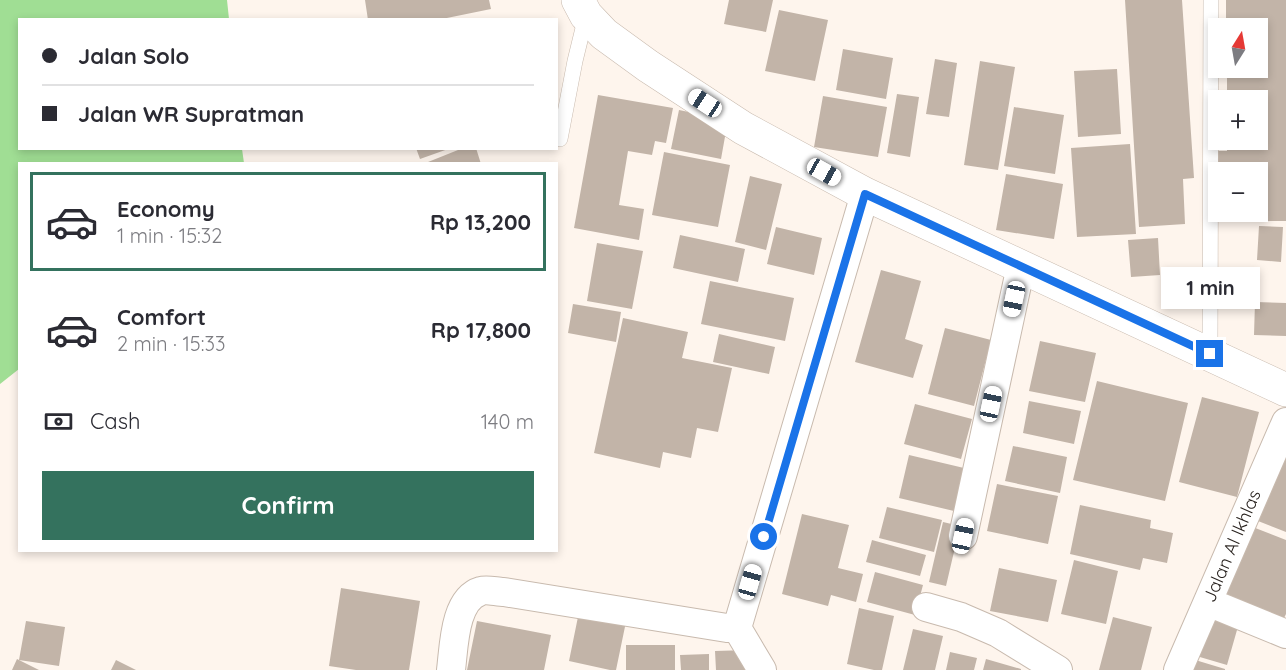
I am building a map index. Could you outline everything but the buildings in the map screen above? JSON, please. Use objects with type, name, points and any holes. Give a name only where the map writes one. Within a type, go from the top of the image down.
[{"type":"main road","points":[[582,7],[604,34],[648,66],[743,128],[865,194],[1286,390]]},
{"type":"street","points":[[762,670],[737,628],[865,194]]},
{"type":"street","points":[[963,536],[1021,266]]},
{"type":"street","name":"Jalan Al Ikhlas","points":[[1178,670],[1286,422]]},
{"type":"street","points":[[451,670],[458,620],[464,604],[470,596],[482,590],[737,628]]},
{"type":"street","points":[[1208,602],[1286,633]]},
{"type":"street","points":[[926,607],[961,617],[998,633],[1058,670]]},
{"type":"lane","points":[[1210,354],[1211,0]]},
{"type":"lane","points":[[560,139],[575,61],[582,7]]},
{"type":"green space","points":[[0,0],[227,0],[229,18],[18,18],[18,150],[242,150],[244,162],[18,162],[18,370],[0,384]]},
{"type":"route","points":[[764,537],[865,194],[1210,354]]}]
